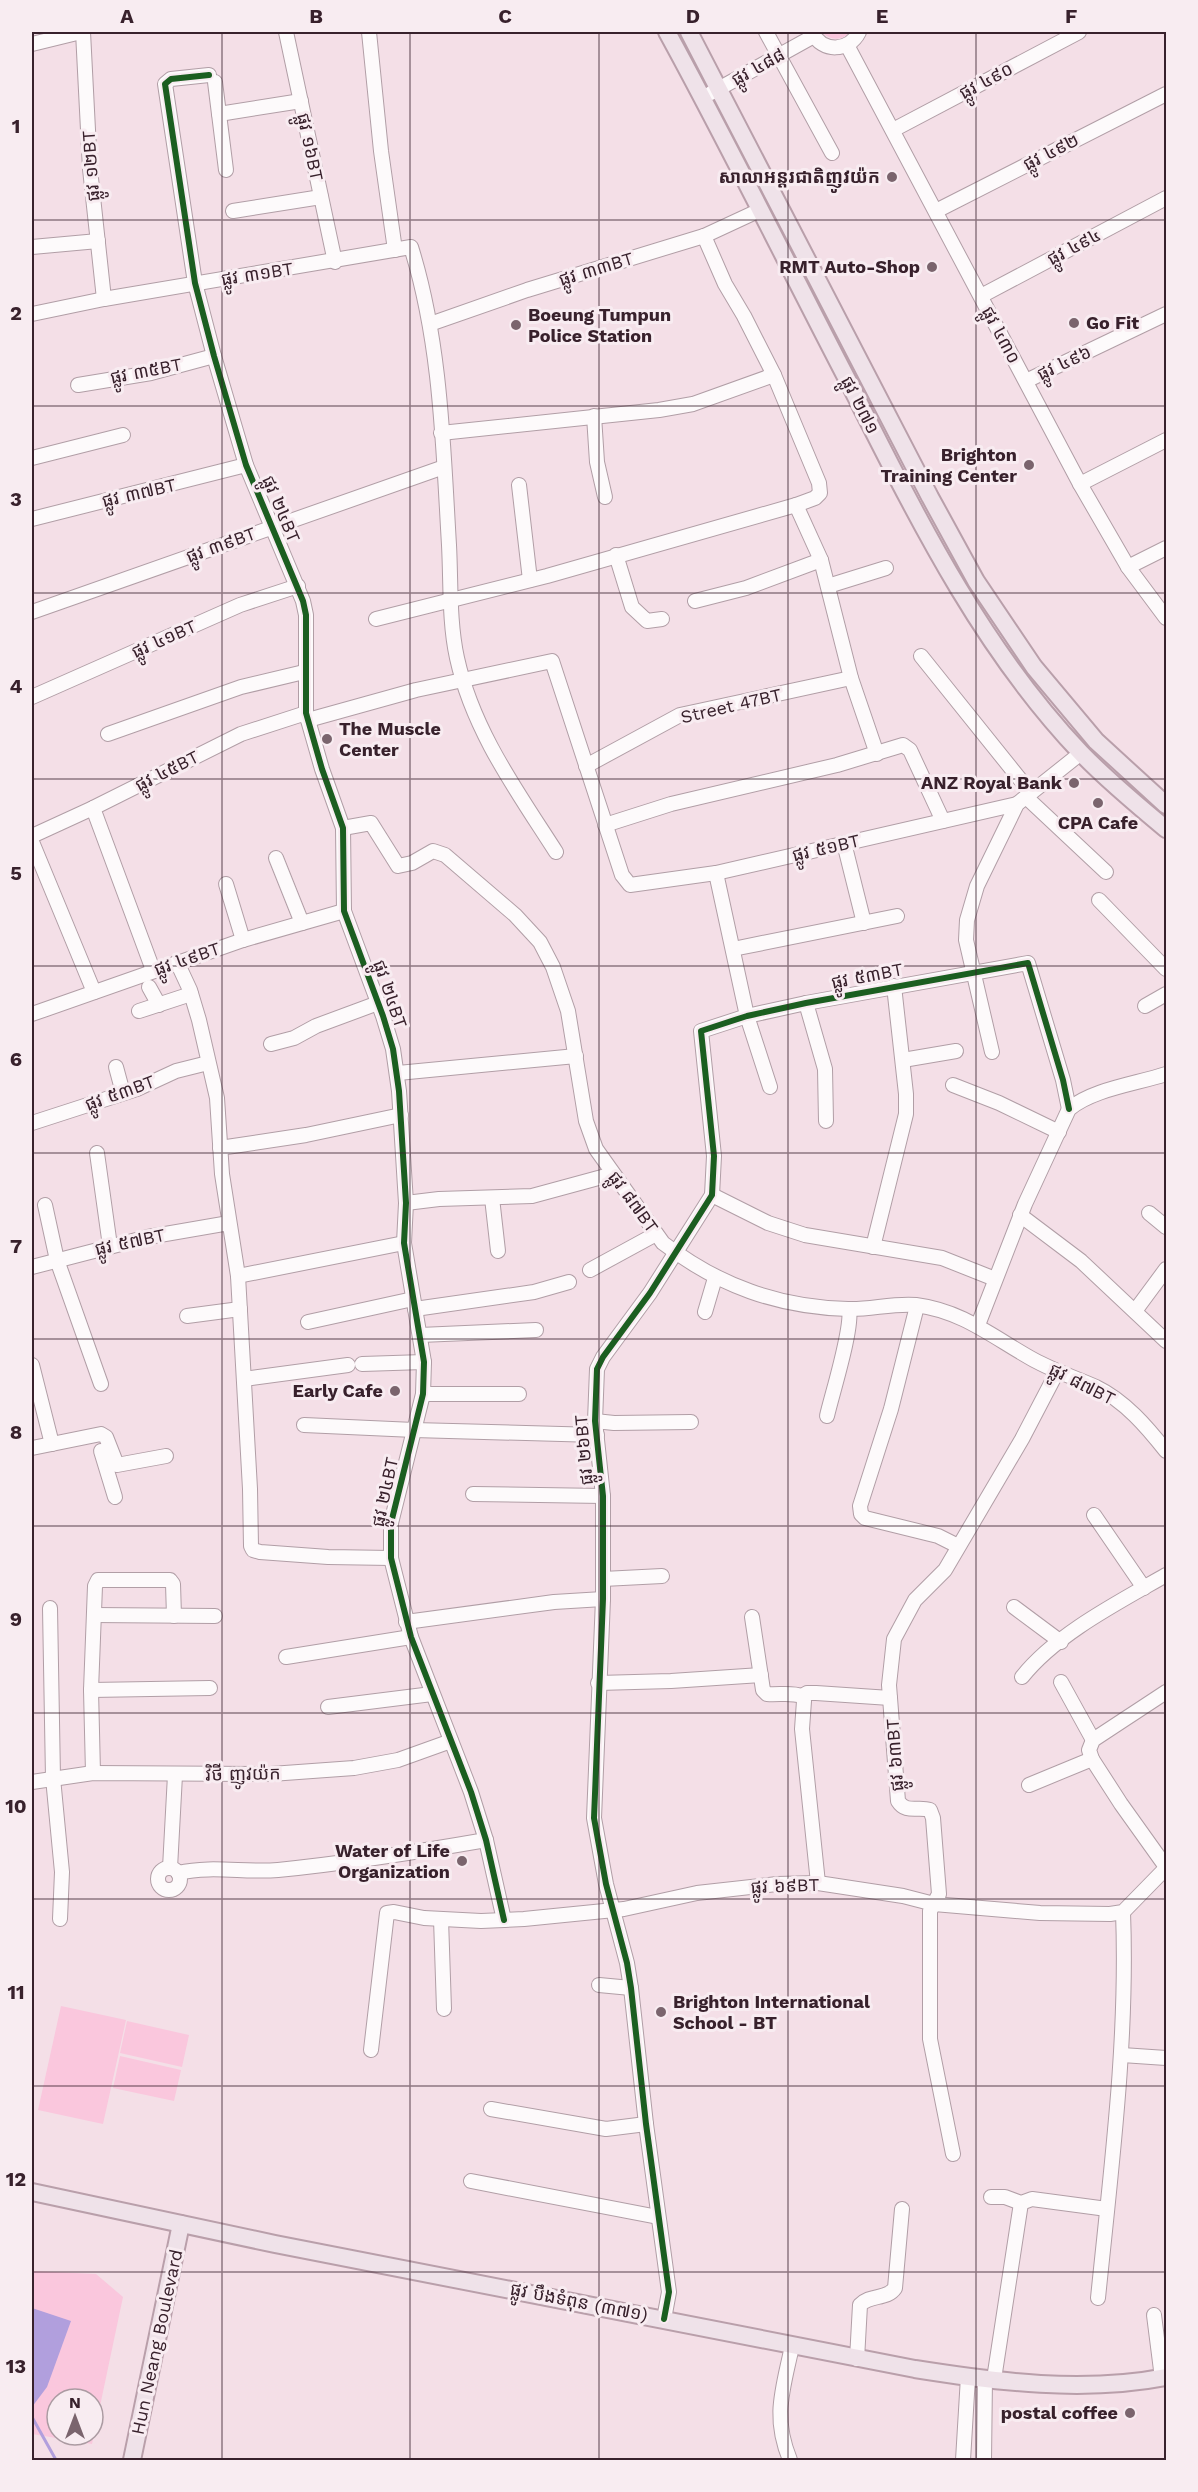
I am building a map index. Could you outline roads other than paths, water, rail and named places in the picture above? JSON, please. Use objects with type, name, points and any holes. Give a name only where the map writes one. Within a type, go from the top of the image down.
[{"type":"main road","name":"ផ្លូវ ២៧១","points":[[667,32],[912,508],[959,592],[1019,680],[1081,753],[1167,829]]},
{"type":"main road","name":"ផ្លូវ ២៧១","points":[[689,32],[976,581],[1034,667],[1096,741],[1167,805]]},
{"type":"main road","name":"ផ្លូវ បឹងទំពុន (៣៧១)","points":[[32,2192],[181,2224],[857,2359],[982,2378],[1082,2385],[1128,2383],[1164,2378]]},
{"type":"main road","name":"Hun Neang Boulevard","points":[[132,2460],[181,2224]]},
{"type":"street","points":[[32,44],[82,32]]},
{"type":"street","name":"ផ្លូវ ១២BT","points":[[82,32],[90,169],[104,299]]},
{"type":"street","name":"ផ្លូវ ១៦BT","points":[[286,32],[335,261]]},
{"type":"street","points":[[369,32],[381,151],[395,250]]},
{"type":"street","points":[[766,32],[832,153]]},
{"type":"street","points":[[813,34],[825,46],[840,48],[847,45],[859,32]]},
{"type":"street","name":"ផ្លូវ ៤៩០","points":[[893,130],[1079,32]]},
{"type":"street","name":"ផ្លូវ ៤៨៨","points":[[702,97],[779,56],[813,34]]},
{"type":"street","name":"ផ្លូវ ៤៣០","points":[[847,45],[1080,484],[1128,567],[1167,618]]},
{"type":"street","name":"ផ្លូវ ២៤BT","points":[[219,114],[212,78],[171,79],[165,84],[195,283],[246,465],[298,586],[306,615],[304,672],[307,716],[322,769],[344,828],[344,911],[378,1003],[398,1073],[406,1203],[404,1243],[424,1362],[423,1394],[391,1523],[392,1558],[411,1638],[486,1840],[504,1920]]},
{"type":"street","name":"ផ្លូវ ៤៩២","points":[[936,211],[1167,94]]},
{"type":"street","points":[[226,170],[219,114],[301,101]]},
{"type":"street","points":[[232,211],[321,197]]},
{"type":"street","name":"ផ្លូវ ៤៩៤","points":[[981,296],[1167,198]]},
{"type":"street","name":"ផ្លូវ ៣៣BT","points":[[430,324],[527,290],[704,236],[760,210]]},
{"type":"street","points":[[376,619],[530,580],[796,505],[815,498],[820,493],[819,483],[774,375],[725,284],[704,236]]},
{"type":"street","points":[[32,247],[98,241]]},
{"type":"street","name":"ផ្លូវ ៣១BT","points":[[32,314],[104,299],[411,247],[424,288],[430,324]]},
{"type":"street","name":"ផ្លូវ ៤៩៦","points":[[1026,381],[1167,314]]},
{"type":"street","points":[[430,324],[444,467],[457,658],[463,680],[497,760],[515,792],[556,852]]},
{"type":"street","name":"ផ្លូវ ៣៥BT","points":[[78,385],[151,373],[214,356]]},
{"type":"street","points":[[441,433],[659,410],[693,404],[774,375]]},
{"type":"street","points":[[594,416],[597,462],[605,497]]},
{"type":"street","points":[[32,458],[123,435]]},
{"type":"street","points":[[1080,484],[1167,440]]},
{"type":"street","name":"ផ្លូវ ៣៧BT","points":[[32,519],[246,465]]},
{"type":"street","name":"ផ្លូវ ៣៩BT","points":[[32,612],[444,467]]},
{"type":"street","points":[[519,485],[530,580]]},
{"type":"street","points":[[796,505],[821,560],[851,678],[877,754]]},
{"type":"street","points":[[1128,567],[1167,548]]},
{"type":"street","points":[[616,555],[632,606],[647,621],[662,619]]},
{"type":"street","points":[[695,601],[746,588],[821,560]]},
{"type":"street","points":[[828,586],[886,568]]},
{"type":"street","name":"ផ្លូវ ៤១BT","points":[[32,697],[240,605],[298,586]]},
{"type":"street","points":[[921,656],[1025,798],[1106,872]]},
{"type":"street","name":"ផ្លូវ ៤៥BT","points":[[32,836],[241,734],[416,690],[552,661],[586,766]]},
{"type":"street","points":[[108,734],[241,687],[304,672]]},
{"type":"street","name":"Street 47BT","points":[[586,766],[680,715],[851,678]]},
{"type":"street","points":[[586,766],[605,825],[682,801],[837,765],[903,745],[907,746],[943,821]]},
{"type":"street","points":[[992,1052],[966,940],[967,920],[977,886],[1025,798],[1081,753]]},
{"type":"street","name":"ផ្លូវ ៥១BT","points":[[605,825],[622,875],[626,882],[634,885],[717,873],[943,821],[1025,798]]},
{"type":"street","points":[[93,808],[153,970]]},
{"type":"street","name":"ផ្លូវ ៨៧BT","points":[[344,828],[370,823],[398,866],[412,863],[433,851],[446,855],[515,915],[540,942],[553,967],[568,1011],[586,1121],[596,1149],[656,1234],[677,1254],[715,1278],[790,1304],[849,1309],[898,1304],[917,1306],[942,1311],[978,1325],[1057,1372],[1098,1388],[1127,1408],[1167,1451]]},
{"type":"street","points":[[32,842],[93,992]]},
{"type":"street","points":[[844,843],[864,923]]},
{"type":"street","points":[[276,858],[302,923]]},
{"type":"street","points":[[717,873],[747,1017],[770,1087]]},
{"type":"street","points":[[226,884],[243,940]]},
{"type":"street","points":[[1099,900],[1167,969]]},
{"type":"street","name":"ផ្លូវ ៤៩BT","points":[[32,1014],[243,940],[344,911]]},
{"type":"street","points":[[733,949],[897,916]]},
{"type":"street","points":[[177,962],[199,1020],[217,1098],[220,1148],[238,1276],[251,1546],[253,1550],[328,1557],[392,1558]]},
{"type":"street","name":"ផ្លូវ ៥៣BT","points":[[712,1026],[806,1003],[1028,963],[1049,1028],[1069,1109]]},
{"type":"street","points":[[873,1247],[906,1114],[903,1060],[894,986]]},
{"type":"street","points":[[149,987],[159,1005]]},
{"type":"street","points":[[140,1011],[191,994]]},
{"type":"street","points":[[1145,1006],[1167,994]]},
{"type":"street","points":[[271,1044],[294,1038],[316,1026],[378,1003]]},
{"type":"street","points":[[806,1003],[825,1069],[826,1120]]},
{"type":"street","name":"ផ្លូវ ២៦BT","points":[[664,2319],[669,2292],[646,2124],[631,1988],[606,1884],[593,1809],[603,1599],[603,1496],[595,1421],[597,1369],[603,1357],[677,1254],[712,1195],[714,1156],[701,1031],[712,1026]]},
{"type":"street","points":[[903,1060],[956,1051]]},
{"type":"street","points":[[398,1073],[576,1056]]},
{"type":"street","name":"ផ្លូវ ៥៣BT","points":[[32,1123],[123,1093],[176,1071],[208,1063]]},
{"type":"street","points":[[116,1067],[123,1093]]},
{"type":"street","points":[[978,1325],[1020,1215],[1069,1109],[1078,1101],[1100,1093],[1167,1074]]},
{"type":"street","points":[[953,1085],[999,1103],[1059,1132]]},
{"type":"street","points":[[220,1148],[306,1135],[401,1115]]},
{"type":"street","points":[[97,1153],[110,1246]]},
{"type":"street","points":[[406,1203],[439,1199],[532,1196],[612,1174]]},
{"type":"street","points":[[712,1195],[768,1223],[805,1235],[942,1258],[995,1279]]},
{"type":"street","points":[[492,1198],[498,1251]]},
{"type":"street","points":[[45,1205],[57,1260],[101,1384]]},
{"type":"street","points":[[1149,1213],[1167,1227]]},
{"type":"street","points":[[1020,1215],[1081,1261],[1167,1341]]},
{"type":"street","name":"ផ្លូវ ៥៧BT","points":[[32,1267],[110,1246],[229,1224]]},
{"type":"street","points":[[590,1270],[656,1234]]},
{"type":"street","points":[[238,1276],[404,1243]]},
{"type":"street","points":[[1135,1311],[1167,1269]]},
{"type":"street","points":[[705,1312],[715,1278]]},
{"type":"street","points":[[308,1322],[414,1304],[534,1292],[569,1282]]},
{"type":"street","points":[[917,1306],[891,1409],[860,1506],[861,1514],[865,1518],[938,1536],[958,1546]]},
{"type":"street","points":[[188,1316],[240,1309]]},
{"type":"street","points":[[827,1416],[847,1336],[851,1316],[849,1309]]},
{"type":"street","points":[[420,1335],[536,1330]]},
{"type":"street","points":[[244,1379],[355,1364],[424,1362]]},
{"type":"street","points":[[32,1365],[52,1444]]},
{"type":"street","name":"ផ្លូវ ៦៣BT","points":[[952,2154],[930,2038],[930,1911],[939,1894],[933,1818],[930,1810],[909,1809],[903,1807],[898,1801],[894,1723],[890,1698],[894,1639],[915,1600],[945,1570],[1022,1438],[1057,1372]]},
{"type":"street","points":[[423,1394],[519,1394]]},
{"type":"street","points":[[595,1421],[614,1423],[691,1422]]},
{"type":"street","points":[[304,1425],[414,1431],[597,1435]]},
{"type":"street","points":[[96,1434],[115,1497]]},
{"type":"street","points":[[32,1448],[96,1434],[106,1437],[117,1465],[166,1456]]},
{"type":"street","points":[[473,1494],[603,1496]]},
{"type":"street","points":[[1094,1515],[1144,1588]]},
{"type":"street","points":[[1022,1677],[1032,1665],[1096,1615],[1167,1575]]},
{"type":"street","points":[[603,1579],[662,1576]]},
{"type":"street","points":[[93,1773],[91,1690],[95,1586],[98,1580],[166,1578],[173,1584],[174,1616]]},
{"type":"street","points":[[406,1622],[554,1602],[603,1599]]},
{"type":"street","points":[[1014,1607],[1061,1642]]},
{"type":"street","points":[[50,1608],[53,1778],[62,1872],[60,1919]]},
{"type":"street","points":[[94,1615],[215,1616]]},
{"type":"street","points":[[752,1617],[761,1675],[767,1694],[802,1696],[807,1693],[816,1693],[890,1698]]},
{"type":"street","points":[[286,1657],[411,1638]]},
{"type":"street","points":[[598,1683],[671,1682],[761,1675]]},
{"type":"street","points":[[1060,1682],[1093,1740]]},
{"type":"street","points":[[91,1690],[210,1688]]},
{"type":"street","points":[[1098,2298],[1122,2055],[1125,1962],[1123,1912],[1167,1868],[1121,1804],[1089,1750],[1093,1740],[1167,1692]]},
{"type":"street","points":[[328,1707],[432,1694]]},
{"type":"street","points":[[802,1696],[804,1701],[802,1729],[818,1883]]},
{"type":"street","name":"វិថី ញូវយ៉ក","points":[[32,1782],[93,1773],[271,1774],[354,1768],[398,1760],[451,1741]]},
{"type":"street","points":[[1029,1785],[1092,1758]]},
{"type":"street","points":[[175,1775],[174,1870],[209,1868],[276,1870],[486,1840]]},
{"type":"street","name":"ផ្លូវ ៦៩BT","points":[[370,2050],[387,1914],[394,1912],[441,1919],[504,1920],[613,1911],[697,1893],[777,1884],[818,1883],[903,1896],[934,1904],[1041,1913],[1110,1914],[1123,1912]]},
{"type":"street","points":[[441,1919],[444,2009]]},
{"type":"street","points":[[599,1985],[631,1988]]},
{"type":"street","points":[[1122,2055],[1167,2058]]},
{"type":"street","points":[[491,2109],[606,2129],[646,2124]]},
{"type":"street","points":[[471,2181],[658,2217]]},
{"type":"street","points":[[991,2197],[1005,2197],[1021,2203],[1032,2199],[1107,2209]]},
{"type":"street","points":[[963,2460],[1021,2203]]},
{"type":"street","points":[[857,2359],[860,2305],[864,2301],[890,2294],[895,2288],[902,2209]]},
{"type":"street","points":[[1154,2315],[1164,2378]]},
{"type":"street","points":[[790,2460],[783,2441],[779,2415],[792,2346]]},
{"type":"street","points":[[982,2378],[984,2460]]},
{"type":"waterway","points":[[32,2417],[56,2460]]},
{"type":"place","name":"សាលាអន្តរជាតិញូវយ៉ក","points":[[892,177]]},
{"type":"place","name":"RMT Auto-Shop","points":[[932,267]]},
{"type":"place","name":"Go Fit","points":[[1074,323]]},
{"type":"place","name":"Boeung Tumpun Police Station","points":[[516,325]]},
{"type":"place","name":"Brighton Training Center","points":[[1029,465]]},
{"type":"place","name":"The Muscle Center","points":[[327,739]]},
{"type":"place","name":"ANZ Royal Bank","points":[[1074,783]]},
{"type":"place","name":"CPA Cafe","points":[[1098,803]]},
{"type":"place","name":"Early Cafe","points":[[395,1391]]},
{"type":"place","name":"Water of Life Organization","points":[[462,1861]]},
{"type":"place","name":"Brighton International School - BT","points":[[661,2012]]},
{"type":"place","name":"postal coffee","points":[[1130,2413]]}]
